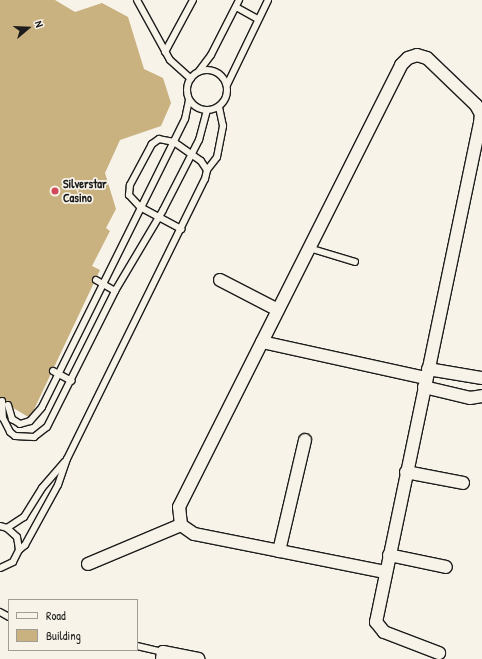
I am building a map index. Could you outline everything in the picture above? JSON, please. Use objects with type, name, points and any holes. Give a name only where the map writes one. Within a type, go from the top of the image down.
[{"type":"street","points":[[385,572],[194,534],[181,525],[179,507],[401,65],[408,58],[418,56],[427,58],[476,105],[481,114],[376,617],[378,626],[384,632],[439,653]]},
{"type":"street","points":[[220,280],[278,310]]},
{"type":"street","points":[[262,342],[426,378],[470,398],[481,392]]},
{"type":"street","points":[[426,378],[482,378]]},
{"type":"street","points":[[279,551],[305,440]]},
{"type":"street","points":[[406,472],[463,483]]},
{"type":"street","points":[[88,564],[181,525]]},
{"type":"street","points":[[389,555],[446,567]]},
{"type":"street","points":[[162,655],[198,659]]},
{"type":"lane","points":[[137,0],[165,52],[175,66],[191,79]]},
{"type":"lane","points":[[165,52],[193,0]]},
{"type":"lane","points":[[239,0],[211,55],[191,79],[186,91],[189,100],[194,107],[207,111],[219,107],[225,100],[227,85],[268,0]]},
{"type":"lane","points":[[236,7],[258,19]]},
{"type":"lane","points":[[199,71],[216,72],[227,85]]},
{"type":"lane","points":[[189,100],[187,114],[174,142],[140,207],[60,374],[42,407],[30,421],[20,424],[12,419],[5,403],[3,418],[10,432],[21,438],[34,437],[47,427],[72,381],[115,291],[159,217],[191,154],[207,111]]},
{"type":"lane","points":[[0,568],[13,562],[19,550],[25,545],[58,484],[67,459],[205,179],[206,170],[217,157],[223,126],[219,107]]},
{"type":"lane","points":[[181,229],[140,207],[129,195],[130,185],[152,144],[159,139],[174,142],[201,161],[206,170]]},
{"type":"lane","points":[[309,248],[355,262]]},
{"type":"lane","points":[[96,280],[115,291]]},
{"type":"lane","points":[[53,371],[72,381]]},
{"type":"lane","points":[[7,528],[24,517],[42,488],[67,459]]},
{"type":"lane","points":[[0,526],[7,528],[17,537],[19,550]]},
{"type":"lane","points":[[138,646],[162,655]]},
{"type":"building","name":"Silverstar Casino","points":[[0,0],[55,0],[75,12],[102,3],[128,17],[144,69],[163,78],[171,103],[161,126],[120,140],[105,173],[116,209],[106,228],[110,231],[92,266],[100,270],[30,418],[0,400]]},
{"type":"place","name":"Silverstar Casino","points":[[55,191]]}]
